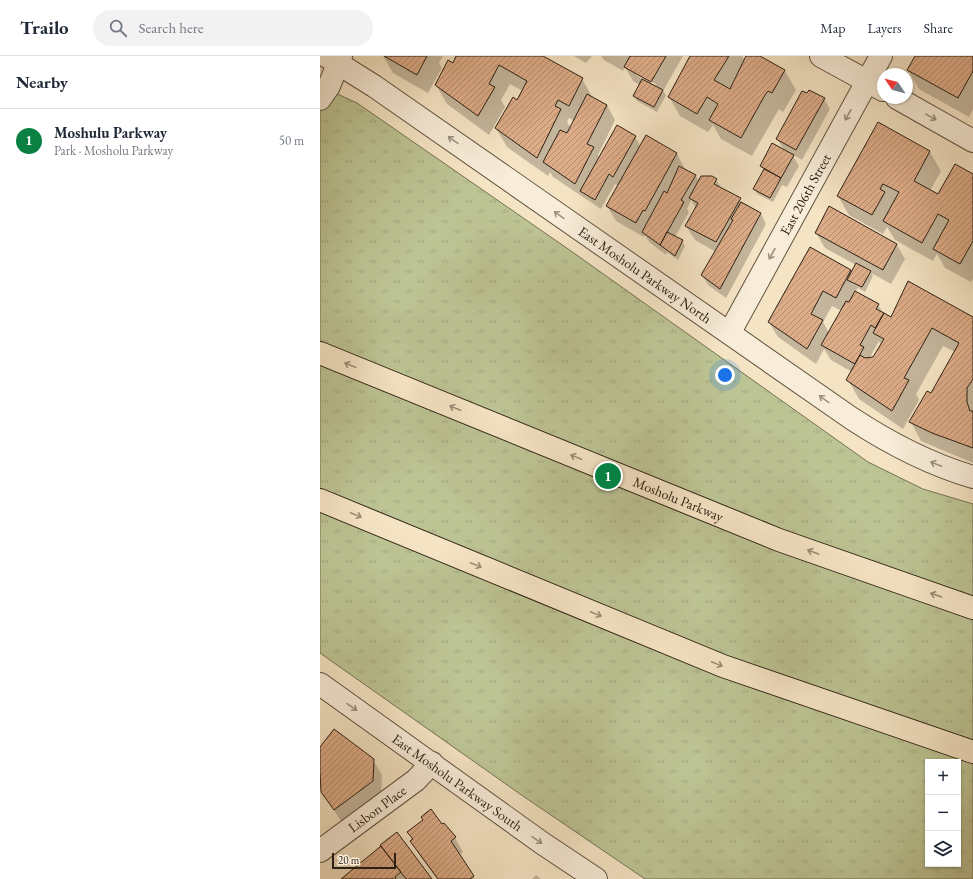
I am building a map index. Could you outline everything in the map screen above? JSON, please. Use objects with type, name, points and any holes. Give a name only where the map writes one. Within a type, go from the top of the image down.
[{"type":"main road","name":"Mosholu Parkway","points":[[320,353],[766,535],[973,608]]},
{"type":"main road","points":[[320,500],[723,666],[973,752]]},
{"type":"street","points":[[821,56],[875,86]]},
{"type":"street","name":"East 206th Street","points":[[730,332],[875,86],[881,56]]},
{"type":"street","points":[[320,99],[329,86],[335,58]]},
{"type":"street","name":"East Mosholu Parkway North","points":[[335,58],[730,332],[851,418],[891,443],[934,464],[973,477]]},
{"type":"street","points":[[908,104],[973,141]]},
{"type":"street","name":"East Mosholu Parkway South","points":[[320,684],[552,850],[596,879]]},
{"type":"street","name":"Lisbon Place","points":[[320,851],[416,780],[432,763]]},
{"type":"green space","points":[[320,86],[357,103],[571,251],[868,462],[923,489],[973,504],[973,879],[645,879],[520,794],[320,653]]},
{"type":"building","points":[[384,56],[427,56],[417,75]]},
{"type":"building","points":[[456,56],[543,56],[583,78],[569,106],[558,100],[555,106],[561,109],[537,158],[495,128],[513,97],[517,100],[527,81],[499,65],[489,84],[495,87],[478,116],[435,85],[448,60],[453,63]]},
{"type":"building","points":[[630,56],[666,56],[651,82],[624,67]]},
{"type":"building","points":[[690,56],[729,56],[714,80],[730,89],[746,56],[760,56],[785,70],[772,93],[768,91],[765,95],[741,138],[709,120],[718,104],[707,97],[697,114],[668,97]]},
{"type":"building","points":[[915,56],[973,56],[973,71],[958,98],[913,73],[913,68],[908,68]]},
{"type":"building","points":[[642,79],[663,90],[654,107],[633,96]]},
{"type":"building","points":[[809,90],[825,98],[796,150],[776,139],[802,91],[807,93]]},
{"type":"building","points":[[587,94],[607,105],[587,144],[594,147],[575,184],[543,162],[560,130],[567,133]]},
{"type":"building","points":[[878,122],[930,151],[914,181],[938,194],[955,164],[973,174],[973,241],[960,264],[933,249],[949,220],[938,214],[922,243],[883,221],[899,192],[883,184],[880,189],[885,192],[872,215],[837,196]]},
{"type":"building","points":[[617,125],[636,136],[613,177],[609,174],[595,200],[580,191]]},
{"type":"building","points":[[646,135],[677,153],[645,211],[643,210],[636,223],[606,206]]},
{"type":"building","points":[[772,143],[794,155],[781,178],[760,166]]},
{"type":"building","points":[[679,166],[696,175],[681,200],[684,202],[660,245],[642,232],[664,191],[667,193]]},
{"type":"building","points":[[764,169],[781,178],[770,198],[753,189]]},
{"type":"building","points":[[701,176],[712,176],[717,179],[714,184],[741,198],[716,242],[685,226],[698,203],[689,198]]},
{"type":"building","points":[[741,202],[761,213],[720,289],[701,275],[733,220],[731,219]]},
{"type":"building","points":[[829,206],[897,244],[883,270],[815,233]]},
{"type":"building","points":[[667,232],[683,240],[675,256],[660,245]]},
{"type":"building","points":[[810,247],[851,270],[836,298],[823,291],[811,314],[823,320],[807,349],[768,322]]},
{"type":"building","points":[[856,263],[871,271],[862,287],[847,280]]},
{"type":"building","points":[[908,281],[973,317],[973,379],[967,388],[967,402],[970,411],[973,411],[973,448],[932,433],[909,422],[927,391],[931,393],[959,343],[932,328],[904,378],[909,380],[892,411],[846,380],[860,355],[865,358],[873,357],[884,339],[873,333],[884,313],[891,317]]},
{"type":"building","points":[[855,291],[879,304],[876,309],[884,313],[875,328],[871,325],[860,345],[864,347],[855,364],[821,345],[846,301],[849,302]]},
{"type":"building","points":[[334,729],[374,759],[373,781],[334,810],[321,792],[320,747]]},
{"type":"building","points":[[431,809],[442,824],[444,823],[456,837],[451,841],[474,876],[470,879],[438,879],[410,841],[413,839],[407,832],[423,820],[421,817]]},
{"type":"building","points":[[397,832],[432,879],[406,879],[380,845]]},
{"type":"building","points":[[381,846],[401,872],[395,877],[396,879],[341,879]]},
{"type":"place","name":"Moshulu Parkway","points":[[608,476]]}]
